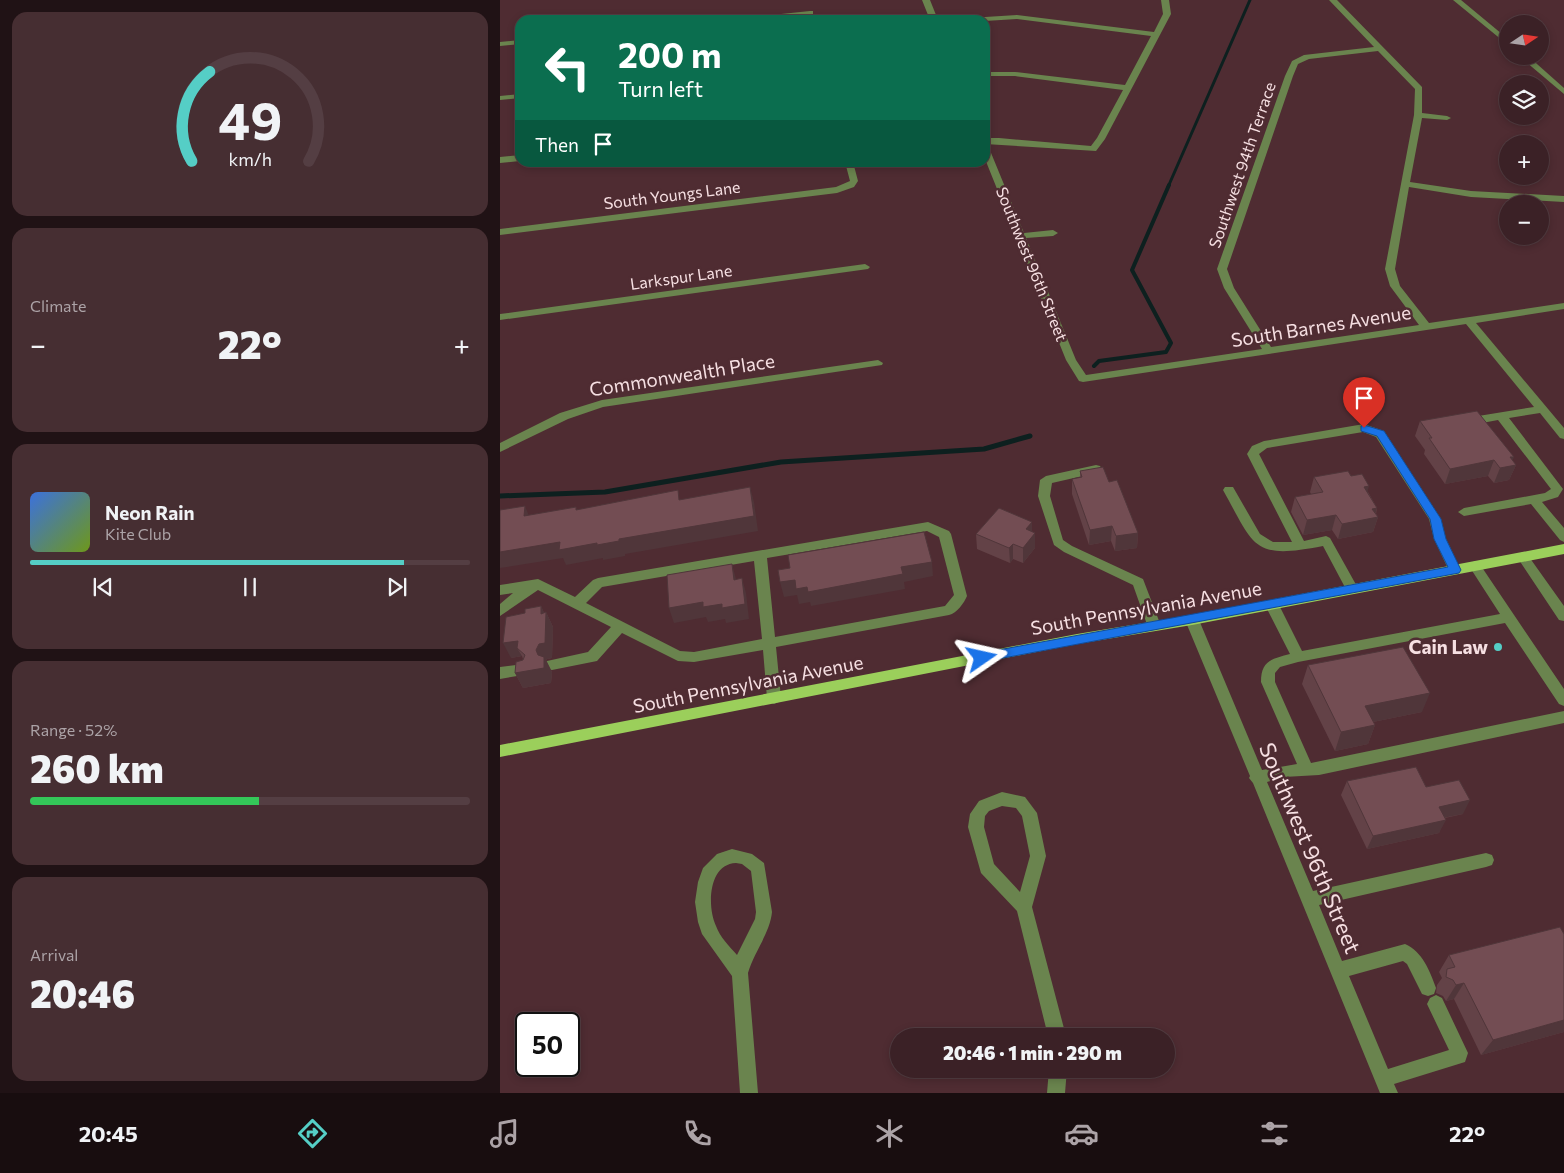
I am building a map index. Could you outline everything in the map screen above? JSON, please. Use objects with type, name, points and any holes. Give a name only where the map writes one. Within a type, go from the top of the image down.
[{"type":"main road","name":"South Pennsylvania Avenue","points":[[500,751],[1564,549]]},
{"type":"street","points":[[926,0],[932,15]]},
{"type":"street","points":[[990,141],[1015,140],[1070,148],[1093,149],[1157,35],[1168,11],[1165,0]]},
{"type":"street","points":[[1333,0],[1419,89],[1418,115],[1404,184],[1391,274],[1400,294],[1426,327]]},
{"type":"street","points":[[1457,0],[1499,35]]},
{"type":"street","points":[[791,15],[810,13]]},
{"type":"street","points":[[990,19],[1017,17],[1157,35]]},
{"type":"street","points":[[500,44],[515,42]]},
{"type":"street","name":"Southwest 94th Terrace","points":[[1270,352],[1229,288],[1222,269],[1288,76],[1295,63],[1307,57],[1380,48]]},
{"type":"street","points":[[1533,65],[1564,92]]},
{"type":"street","points":[[990,74],[1015,74],[1128,88]]},
{"type":"street","points":[[500,98],[515,96]]},
{"type":"street","points":[[1418,115],[1447,118]]},
{"type":"street","points":[[500,160],[515,158]]},
{"type":"street","name":"Southwest 96th Street","points":[[990,160],[1071,360],[1083,379]]},
{"type":"street","name":"South Youngs Lane","points":[[500,232],[831,191],[848,186],[853,182],[854,178],[851,167]]},
{"type":"street","points":[[1404,184],[1471,194],[1564,199]]},
{"type":"street","points":[[1021,236],[1053,233]]},
{"type":"street","name":"Larkspur Lane","points":[[500,317],[865,267]]},
{"type":"street","name":"South Barnes Avenue","points":[[1083,379],[1564,306]]},
{"type":"street","points":[[1469,321],[1564,435]]},
{"type":"street","name":"Commonwealth Place","points":[[500,448],[564,416],[602,404],[878,363]]},
{"type":"street","points":[[1454,424],[1542,409]]},
{"type":"street","points":[[1464,512],[1534,499],[1554,494],[1557,489],[1501,416]]},
{"type":"street","points":[[1300,546],[1253,454],[1256,448],[1364,428],[1380,434],[1435,519],[1440,539],[1455,570]]},
{"type":"street","points":[[1100,468],[1046,480],[1044,496],[1058,542],[1068,549],[1138,582],[1154,626]]},
{"type":"street","points":[[1229,490],[1256,538],[1270,547],[1300,546],[1326,541],[1353,590]]},
{"type":"street","points":[[1534,499],[1564,537]]},
{"type":"street","points":[[500,590],[538,584],[678,656],[694,657],[949,610],[961,596],[945,534],[928,526],[598,583],[577,603]]},
{"type":"street","points":[[760,555],[774,698]]},
{"type":"street","points":[[1523,557],[1564,616]]},
{"type":"street","points":[[1475,566],[1564,700]]},
{"type":"street","points":[[500,611],[518,596],[538,584]]},
{"type":"street","points":[[1272,605],[1298,657]]},
{"type":"street","points":[[1307,770],[1268,682],[1268,671],[1276,663],[1298,657],[1508,616]]},
{"type":"street","name":"Southwest 96th Street","points":[[1192,620],[1256,778],[1386,1086]]},
{"type":"street","points":[[552,665],[592,657],[620,626]]},
{"type":"street","points":[[500,673],[524,670]]},
{"type":"street","points":[[1256,778],[1284,771],[1307,770],[1564,717]]},
{"type":"street","points":[[1024,907],[1038,856],[1037,848],[1029,813],[1025,807],[1020,802],[1002,799],[984,806],[978,814],[976,827],[987,868],[1024,907],[1055,1028]]},
{"type":"street","points":[[740,973],[708,928],[704,888],[712,866],[723,858],[735,856],[749,859],[758,868],[764,912],[761,926],[745,955],[740,973],[749,1093]]},
{"type":"street","points":[[1308,900],[1486,860]]},
{"type":"street","points":[[1337,971],[1408,952],[1428,988]]},
{"type":"street","points":[[1386,1086],[1459,1056],[1460,1053],[1436,1004]]},
{"type":"street","points":[[1056,1093],[1057,1078]]},
{"type":"building","points":[[1477,411],[1514,457],[1510,457],[1516,465],[1500,468],[1494,460],[1450,469],[1420,421]]},
{"type":"building","points":[[1103,467],[1109,482],[1117,480],[1138,533],[1116,536],[1112,526],[1090,530],[1072,479],[1082,477],[1080,471]]},
{"type":"building","points":[[1348,471],[1351,476],[1362,474],[1369,486],[1364,487],[1377,508],[1372,509],[1378,517],[1342,524],[1336,515],[1307,520],[1295,497],[1323,492],[1314,477]]},
{"type":"building","points":[[750,487],[754,516],[619,539],[619,541],[597,545],[597,543],[559,550],[560,542],[500,552],[500,510],[525,506],[524,516],[576,507],[576,510],[678,490],[679,500]]},
{"type":"building","points":[[999,508],[1032,522],[1026,529],[1035,533],[1023,548],[1013,544],[1009,548],[976,534]]},
{"type":"building","points":[[924,532],[932,562],[901,567],[903,574],[808,592],[807,587],[796,589],[795,580],[780,582],[778,570],[790,568],[788,555]]},
{"type":"building","points":[[732,564],[734,580],[742,578],[745,604],[722,608],[722,604],[703,607],[703,602],[669,608],[667,575]]},
{"type":"building","points":[[541,606],[541,614],[546,612],[545,643],[539,644],[536,650],[538,655],[544,657],[544,668],[515,673],[516,662],[523,660],[525,655],[517,648],[518,641],[503,643],[506,617],[525,613],[525,609]]},
{"type":"building","points":[[1403,647],[1430,693],[1365,706],[1375,725],[1341,732],[1308,665]]},
{"type":"building","points":[[1416,767],[1426,787],[1459,780],[1470,800],[1439,807],[1446,820],[1373,836],[1347,781]]},
{"type":"building","points":[[1560,927],[1564,934],[1564,1020],[1493,1040],[1464,983],[1456,985],[1453,980],[1446,977],[1447,969],[1455,967],[1449,955]]},
{"type":"waterway","points":[[1168,187],[1250,0]]},
{"type":"waterway","points":[[1094,366],[1099,361],[1166,352],[1171,343],[1132,270],[1169,185]]},
{"type":"waterway","points":[[500,496],[605,492],[781,462],[984,449],[1030,436]]},
{"type":"place","name":"Cain Law","points":[[1498,647]]},
{"type":"route","points":[[982,658],[1455,570],[1440,539],[1435,519],[1380,434],[1374,430],[1364,428]]}]
